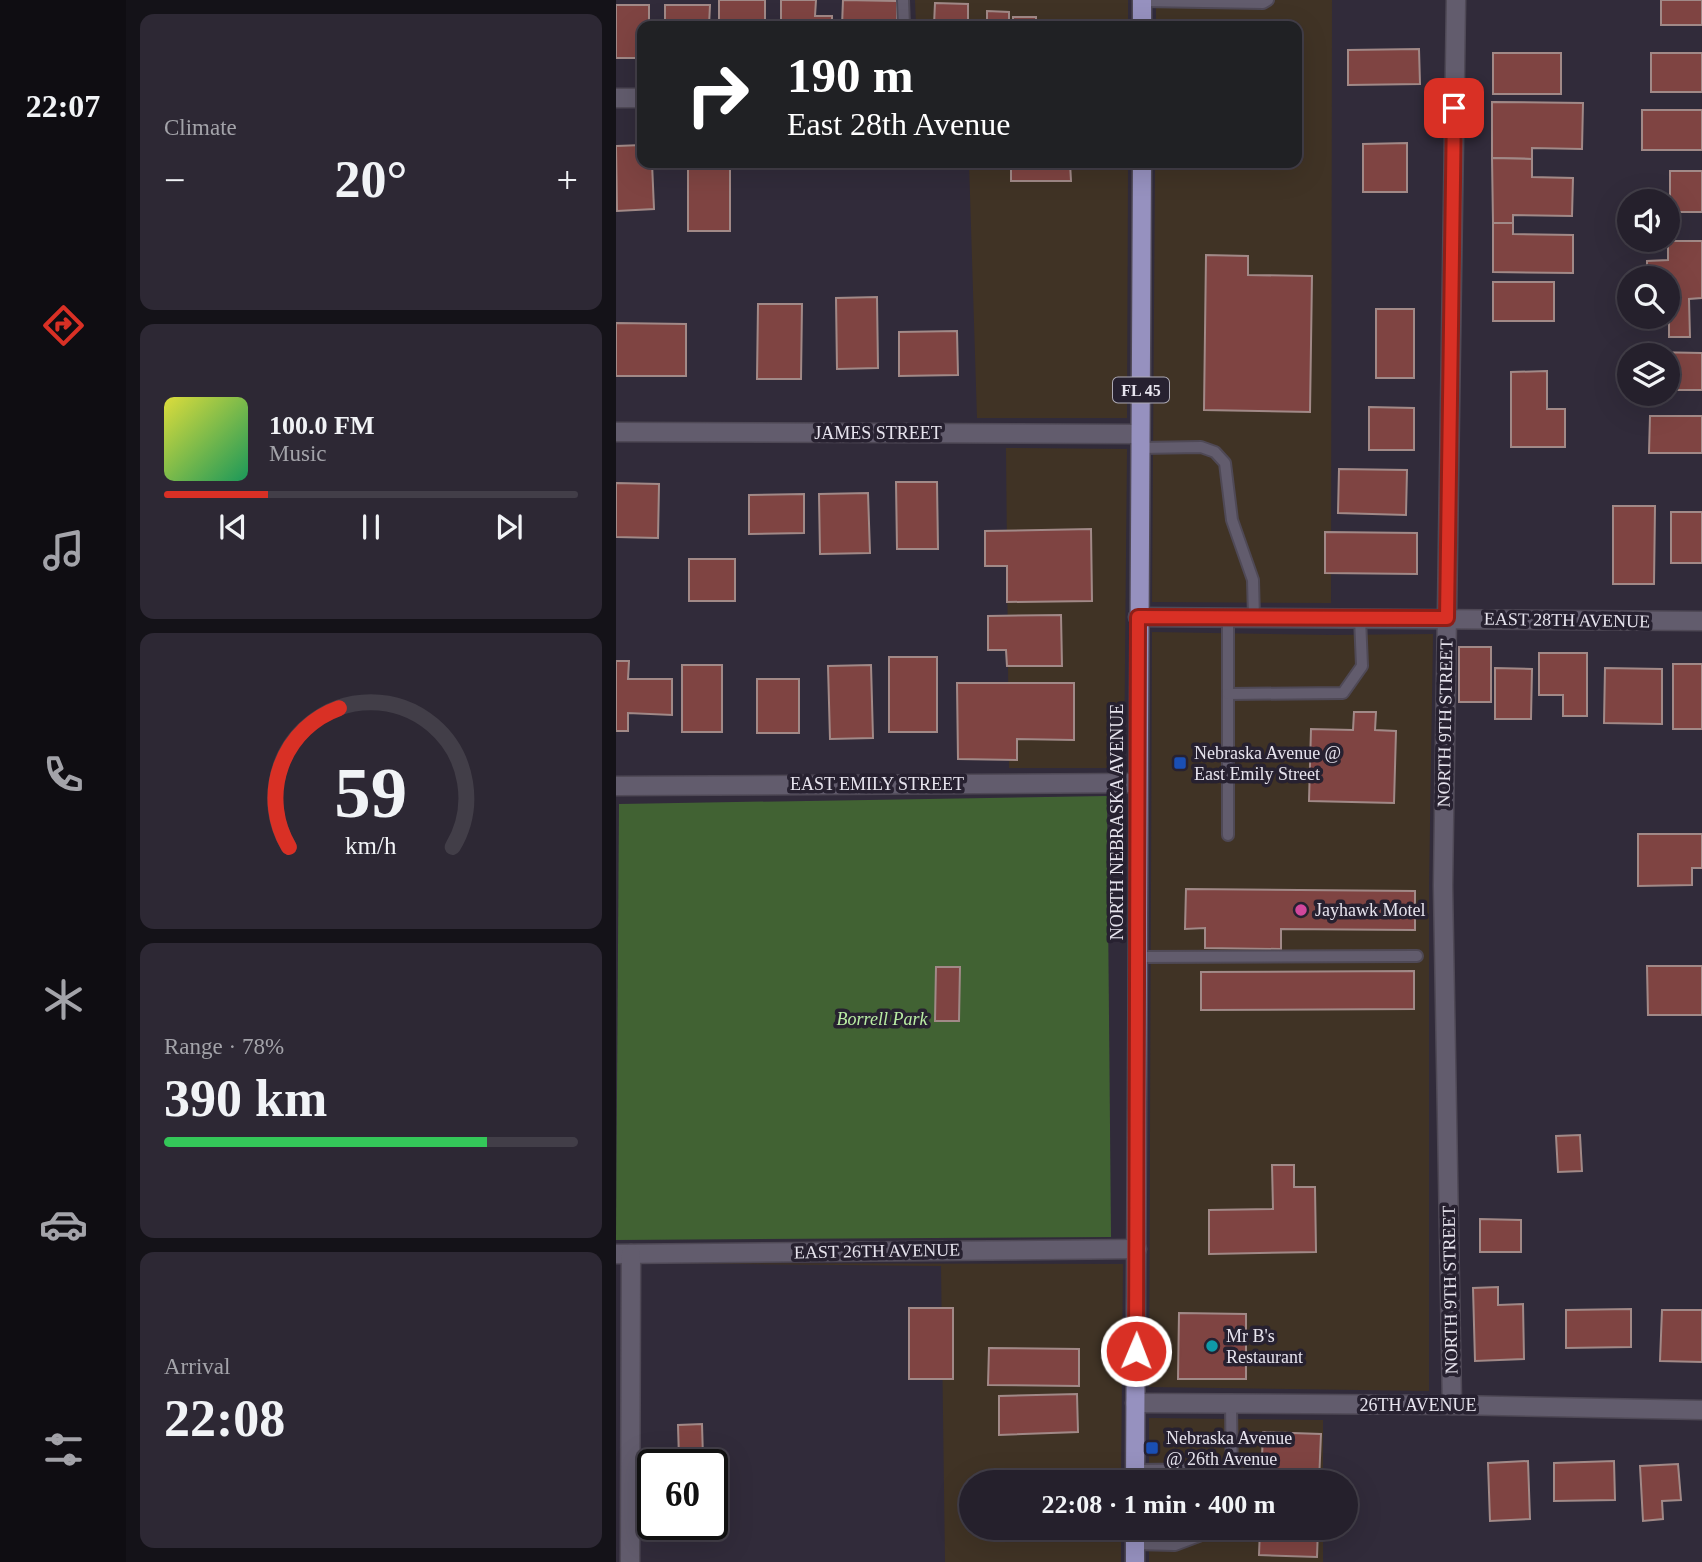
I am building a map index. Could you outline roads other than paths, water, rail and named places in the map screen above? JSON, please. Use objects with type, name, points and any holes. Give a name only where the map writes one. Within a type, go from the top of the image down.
[{"type":"main road","points":[[1142,0],[1142,21]]},
{"type":"main road","name":"NORTH NEBRASKA AVENUE","points":[[1135,1470],[1142,168]]},
{"type":"street","name":"NORTH 9TH STREET","points":[[1452,1405],[1443,886],[1456,0]]},
{"type":"street","points":[[616,98],[637,98]]},
{"type":"street","name":"JAMES STREET","points":[[616,432],[1140,441]]},
{"type":"street","name":"EAST 28TH AVENUE","points":[[1138,617],[1702,621]]},
{"type":"street","name":"EAST EMILY STREET","points":[[616,786],[1138,783]]},
{"type":"street","name":"EAST 26TH AVENUE","points":[[624,1254],[1137,1249]]},
{"type":"street","points":[[624,1254],[630,1562]]},
{"type":"street","name":"26TH AVENUE","points":[[1135,1403],[1702,1410]]},
{"type":"lane","points":[[903,0],[904,21]]},
{"type":"lane","points":[[1142,0],[1263,3],[1268,0]]},
{"type":"lane","points":[[1140,441],[1200,447],[1215,452],[1225,463],[1232,520],[1252,580],[1254,618]]},
{"type":"lane","points":[[1228,618],[1228,835]]},
{"type":"lane","points":[[1228,694],[1343,693],[1362,666],[1360,618]]},
{"type":"lane","points":[[1138,957],[1418,956]]},
{"type":"lane","points":[[1218,1470],[1232,1469],[1231,1404]]},
{"type":"lane","points":[[1135,1545],[1175,1545],[1188,1540]]},
{"type":"place","name":"Nebraska Avenue @ East Emily Street","points":[[1180,763]]},
{"type":"place","name":"Jayhawk Motel","points":[[1301,910]]},
{"type":"place","name":"Mr B's Restaurant","points":[[1212,1346]]},
{"type":"place","name":"Nebraska Avenue @ 26th Avenue","points":[[1152,1448]]},
{"type":"park label","name":"Borrell Park","points":[[882,1019]]}]
